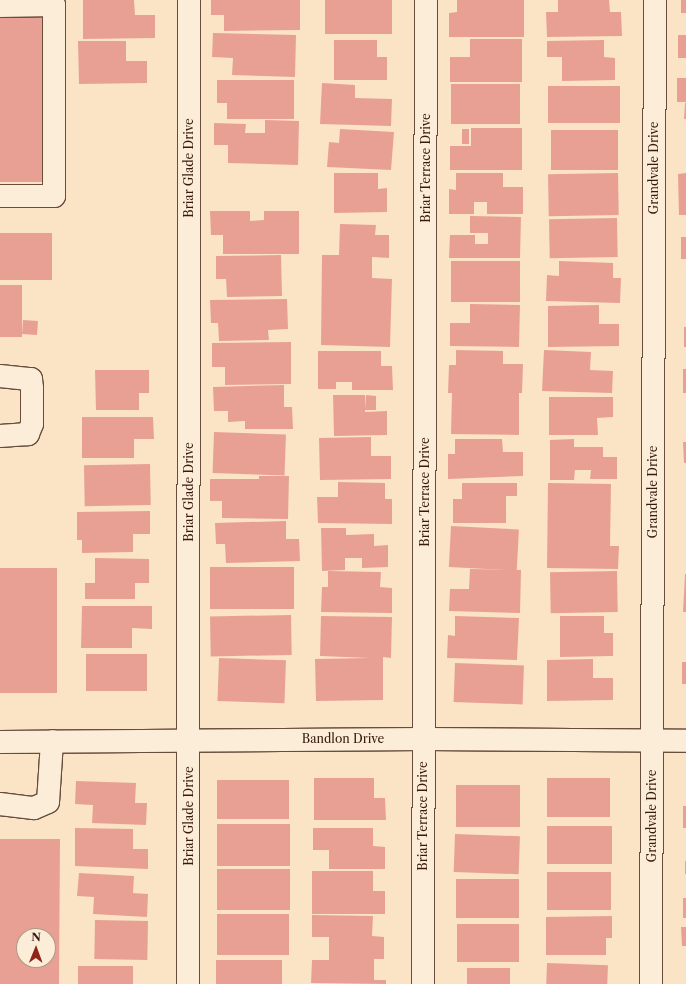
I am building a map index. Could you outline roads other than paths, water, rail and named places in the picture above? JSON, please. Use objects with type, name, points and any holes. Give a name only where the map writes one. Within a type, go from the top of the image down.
[{"type":"street","name":"Briar Glade Drive","points":[[188,984],[189,0]]},
{"type":"street","name":"Briar Terrace Drive","points":[[423,984],[426,0]]},
{"type":"street","name":"Grandvale Drive","points":[[651,984],[655,0]]},
{"type":"street","points":[[0,6],[54,5],[54,196],[0,196]]},
{"type":"street","points":[[0,376],[31,379],[32,388],[32,424],[28,434],[0,436]]},
{"type":"street","name":"Bandlon Drive","points":[[0,742],[424,739],[686,741]]},
{"type":"street","points":[[0,804],[34,808],[48,802],[52,741]]}]
